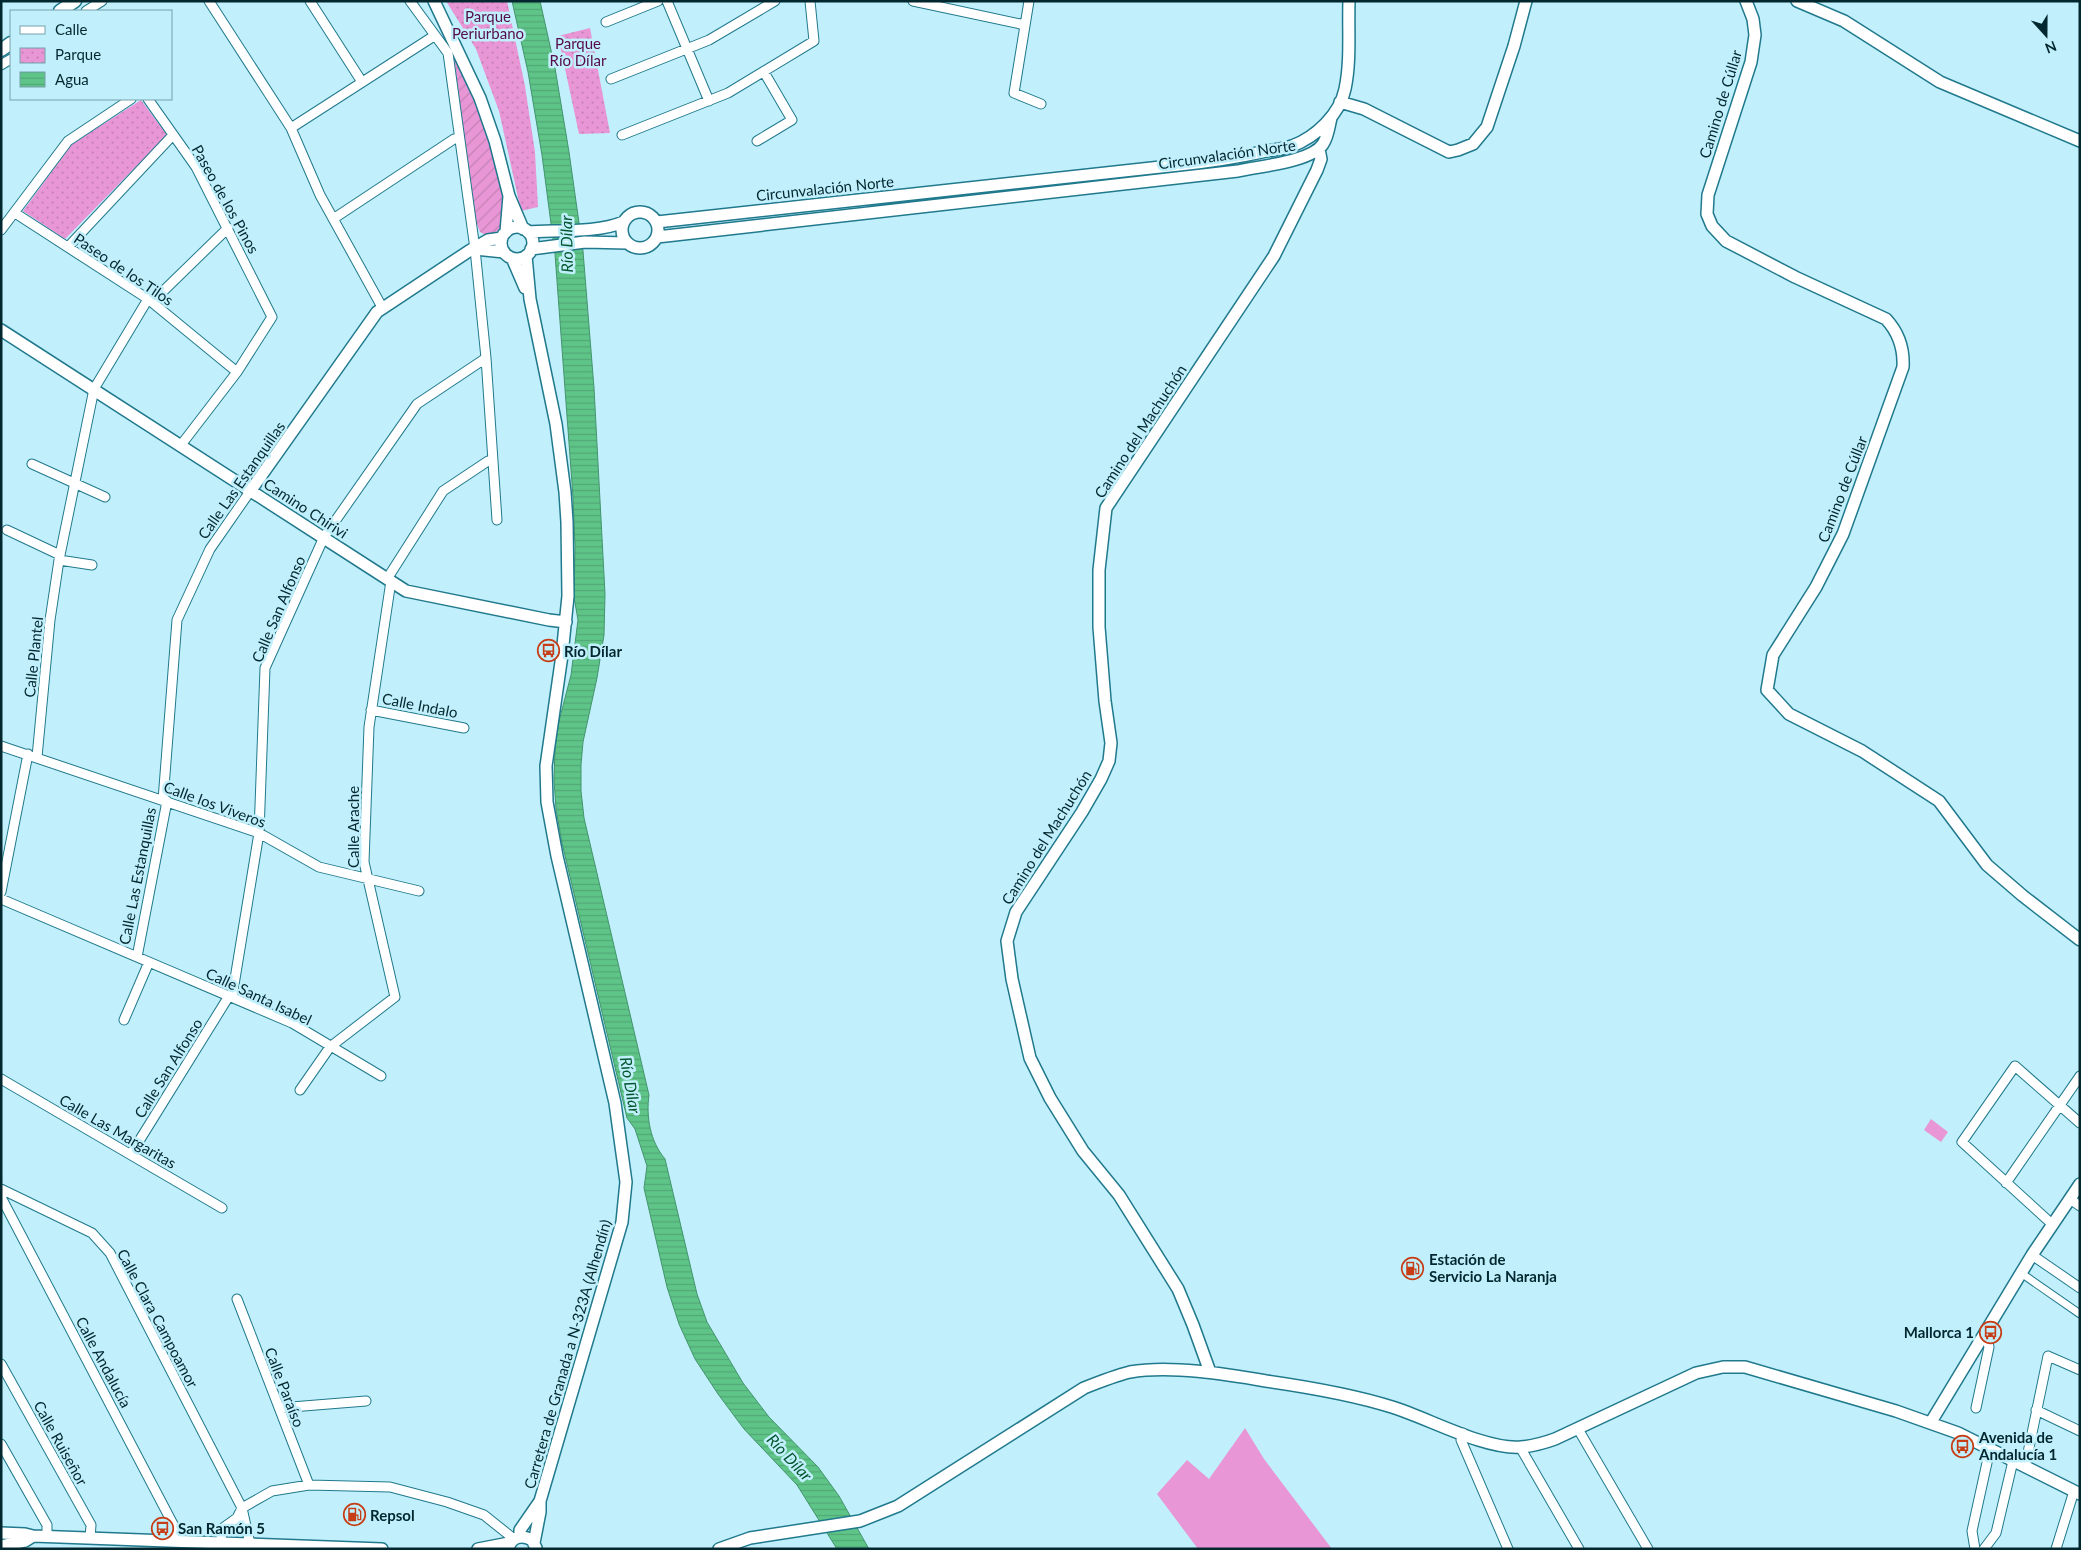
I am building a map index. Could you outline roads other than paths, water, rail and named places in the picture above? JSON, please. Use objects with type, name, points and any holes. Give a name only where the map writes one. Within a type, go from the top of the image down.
[{"type":"main road","points":[[62,10],[75,1]]},
{"type":"street","points":[[88,10],[102,1]]},
{"type":"street","points":[[209,1],[291,128],[320,195],[382,307]]},
{"type":"street","points":[[310,1],[362,82]]},
{"type":"street","points":[[410,1],[448,53],[476,249],[486,358],[497,520]]},
{"type":"street","points":[[434,1],[480,98],[495,141],[509,196],[532,240],[528,253]]},
{"type":"street","points":[[606,22],[658,1]]},
{"type":"street","points":[[667,1],[709,101]]},
{"type":"street","points":[[611,79],[709,40],[775,1]]},
{"type":"street","points":[[622,135],[709,101],[764,72],[814,41],[810,1]]},
{"type":"street","points":[[913,1],[1024,26]]},
{"type":"street","points":[[1029,1],[1014,93],[1041,104]]},
{"type":"street","points":[[1292,146],[1312,145],[1319,149],[1325,142],[1331,118],[1345,91],[1348,68],[1349,1]]},
{"type":"street","points":[[1340,102],[1364,109],[1450,152],[1466,148],[1478,139],[1487,127],[1514,46],[1526,1]]},
{"type":"street","name":"Camino de Cúllar","points":[[1746,1],[1753,19],[1755,35],[1751,62],[1708,195],[1707,214],[1712,226],[1726,241],[1749,254],[1886,319],[1899,338],[1903,360],[1903,367],[1843,534],[1816,587],[1773,656],[1768,690],[1789,714],[1862,751],[1939,801],[1987,865],[2023,896],[2080,940]]},
{"type":"street","points":[[1797,1],[1844,21],[1940,82],[2080,141]]},
{"type":"street","points":[[291,128],[434,36]]},
{"type":"street","points":[[757,141],[792,120],[764,72]]},
{"type":"street","points":[[1,230],[68,141],[130,100]]},
{"type":"street","name":"Paseo de los Pinos","points":[[149,100],[196,167],[272,317],[237,372]]},
{"type":"street","name":"Circunvalación Norte","points":[[656,222],[1226,159],[1292,146],[1313,135],[1331,118]]},
{"type":"street","points":[[68,247],[173,135]]},
{"type":"street","points":[[333,218],[454,139],[459,139]]},
{"type":"street","name":"Circunvalación Norte","points":[[657,236],[1238,171],[1305,158],[1319,149]]},
{"type":"street","name":"Camino del Machuchón","points":[[1210,1372],[1178,1289],[1119,1195],[1083,1151],[1050,1098],[1030,1058],[1012,978],[1007,941],[1016,912],[1082,812],[1101,779],[1108,761],[1112,743],[1105,701],[1099,627],[1099,570],[1106,508],[1274,256],[1317,170],[1321,159],[1319,149]]},
{"type":"street","points":[[508,255],[501,245],[509,196]]},
{"type":"street","points":[[476,249],[519,258],[528,253],[554,245],[585,242],[627,243],[638,248],[644,248],[650,246],[657,236],[656,222],[651,215],[642,212],[629,215],[623,222],[616,225],[550,232],[515,228],[504,235]]},
{"type":"street","name":"Paseo de los Tilos","points":[[15,213],[150,300],[237,372]]},
{"type":"street","points":[[623,222],[622,233],[627,243]]},
{"type":"street","name":"Calle Plantel","points":[[32,756],[60,558],[94,389],[150,300],[228,228]]},
{"type":"street","name":"Calle Las Estanquillas","points":[[137,956],[165,800],[178,620],[210,549],[377,312],[488,240],[504,235]]},
{"type":"street","name":"Carretera de Granada a N-323A (Alhendín)","points":[[528,253],[530,299],[556,424],[565,492],[568,566],[566,622],[546,766],[547,802],[557,856],[616,1103],[626,1182],[622,1222],[540,1501],[537,1546]]},
{"type":"street","name":"Carretera de Granada a N-323A (Alhendín)","points":[[508,255],[530,299]]},
{"type":"street","name":"Camino Chirivi","points":[[1,330],[406,591],[566,622]]},
{"type":"street","name":"Calle San Alfonso","points":[[131,1154],[230,996],[259,833],[265,668],[324,537],[417,404],[486,358]]},
{"type":"street","points":[[181,445],[237,372]]},
{"type":"street","name":"Calle Arache","points":[[300,1090],[330,1047],[395,997],[364,862],[370,710],[389,580],[444,491],[488,461],[493,461]]},
{"type":"street","points":[[32,464],[105,497]]},
{"type":"street","points":[[7,530],[60,558],[92,565]]},
{"type":"street","name":"Calle Indalo","points":[[370,710],[464,728]]},
{"type":"street","name":"Calle los Viveros","points":[[1,746],[259,833],[319,867],[419,891]]},
{"type":"street","points":[[1,892],[32,756]]},
{"type":"street","name":"Calle Santa Isabel","points":[[1,899],[292,1023],[381,1076]]},
{"type":"street","points":[[124,1020],[149,962]]},
{"type":"street","points":[[2053,1224],[1962,1142],[2015,1066],[2080,1123]]},
{"type":"street","points":[[2006,1183],[2080,1076]]},
{"type":"street","name":"Calle Las Margaritas","points":[[1,1079],[222,1208]]},
{"type":"street","points":[[1931,1422],[2032,1255],[2080,1184]]},
{"type":"street","name":"Calle Clara Campoamor","points":[[2,1193],[92,1233],[110,1253],[242,1508],[250,1544]]},
{"type":"street","name":"Calle Andalucía","points":[[2,1193],[174,1526],[174,1541]]},
{"type":"street","points":[[2070,1199],[2080,1206]]},
{"type":"street","points":[[2032,1255],[2080,1288]]},
{"type":"street","points":[[2021,1273],[2080,1314]]},
{"type":"street","name":"Calle Paraíso","points":[[237,1299],[308,1485]]},
{"type":"street","points":[[1976,1408],[1988,1347],[1985,1333]]},
{"type":"street","points":[[2025,1467],[2048,1356],[2078,1367]]},
{"type":"street","name":"Calle Ruiseñor","points":[[1,1364],[91,1525],[90,1538]]},
{"type":"street","points":[[719,1549],[750,1538],[860,1521],[898,1506],[1084,1388],[1111,1377],[1131,1372],[1150,1370],[1210,1372],[1321,1390],[1373,1401],[1486,1442],[1520,1447],[1538,1445],[1578,1429],[1696,1373],[1723,1367],[1745,1367],[1931,1422],[1958,1433],[2078,1493],[2056,1549]]},
{"type":"street","points":[[279,1408],[366,1400]]},
{"type":"street","points":[[2036,1410],[2080,1431]]},
{"type":"street","points":[[1578,1429],[1648,1549]]},
{"type":"street","points":[[1463,1433],[1461,1440],[1508,1549]]},
{"type":"street","points":[[1,1444],[47,1525],[47,1536]]},
{"type":"street","points":[[1520,1447],[1579,1549]]},
{"type":"street","points":[[1975,1549],[1972,1530],[1990,1449]]},
{"type":"street","points":[[1984,1549],[1996,1533],[2013,1461]]},
{"type":"street","points":[[214,1545],[223,1528],[237,1518],[242,1508],[272,1491],[308,1485],[390,1487],[447,1502],[484,1514],[513,1542]]},
{"type":"street","name":"Carretera de Granada a N-323A (Alhendín)","points":[[513,1542],[540,1501]]},
{"type":"street","points":[[1,1533],[90,1538],[124,1544],[174,1541],[214,1545],[250,1544],[382,1549]]},
{"type":"street","points":[[1,1546],[25,1541],[33,1536]]},
{"type":"street","points":[[478,1549],[513,1542],[526,1537],[537,1546]]},
{"type":"water","points":[[512,1],[540,1],[555,68],[583,251],[594,388],[605,594],[604,635],[583,742],[581,791],[584,818],[649,1095],[648,1112],[650,1128],[656,1144],[665,1159],[697,1294],[707,1322],[743,1383],[769,1417],[818,1467],[839,1496],[869,1549],[837,1549],[797,1485],[744,1429],[718,1394],[695,1359],[679,1324],[667,1287],[644,1188],[647,1166],[635,1129],[627,1118],[562,843],[556,809],[554,780],[555,748],[559,721],[571,675],[578,620],[574,597],[575,546],[573,497],[555,254],[542,155],[528,72]]},
{"type":"place","name":"Río Dílar","points":[[548,651]]},
{"type":"place","name":"Estación de Servicio La Naranja","points":[[1413,1268]]},
{"type":"place","name":"Mallorca 1","points":[[1990,1332]]},
{"type":"place","name":"Avenida de Andalucía 1","points":[[1963,1446]]},
{"type":"place","name":"Repsol","points":[[354,1515]]},
{"type":"place","name":"San Ramón 5","points":[[162,1528]]},
{"type":"park label","name":"Parque Periurbano","points":[[488,24]]},
{"type":"park label","name":"Parque Río Dílar","points":[[578,52]]}]
